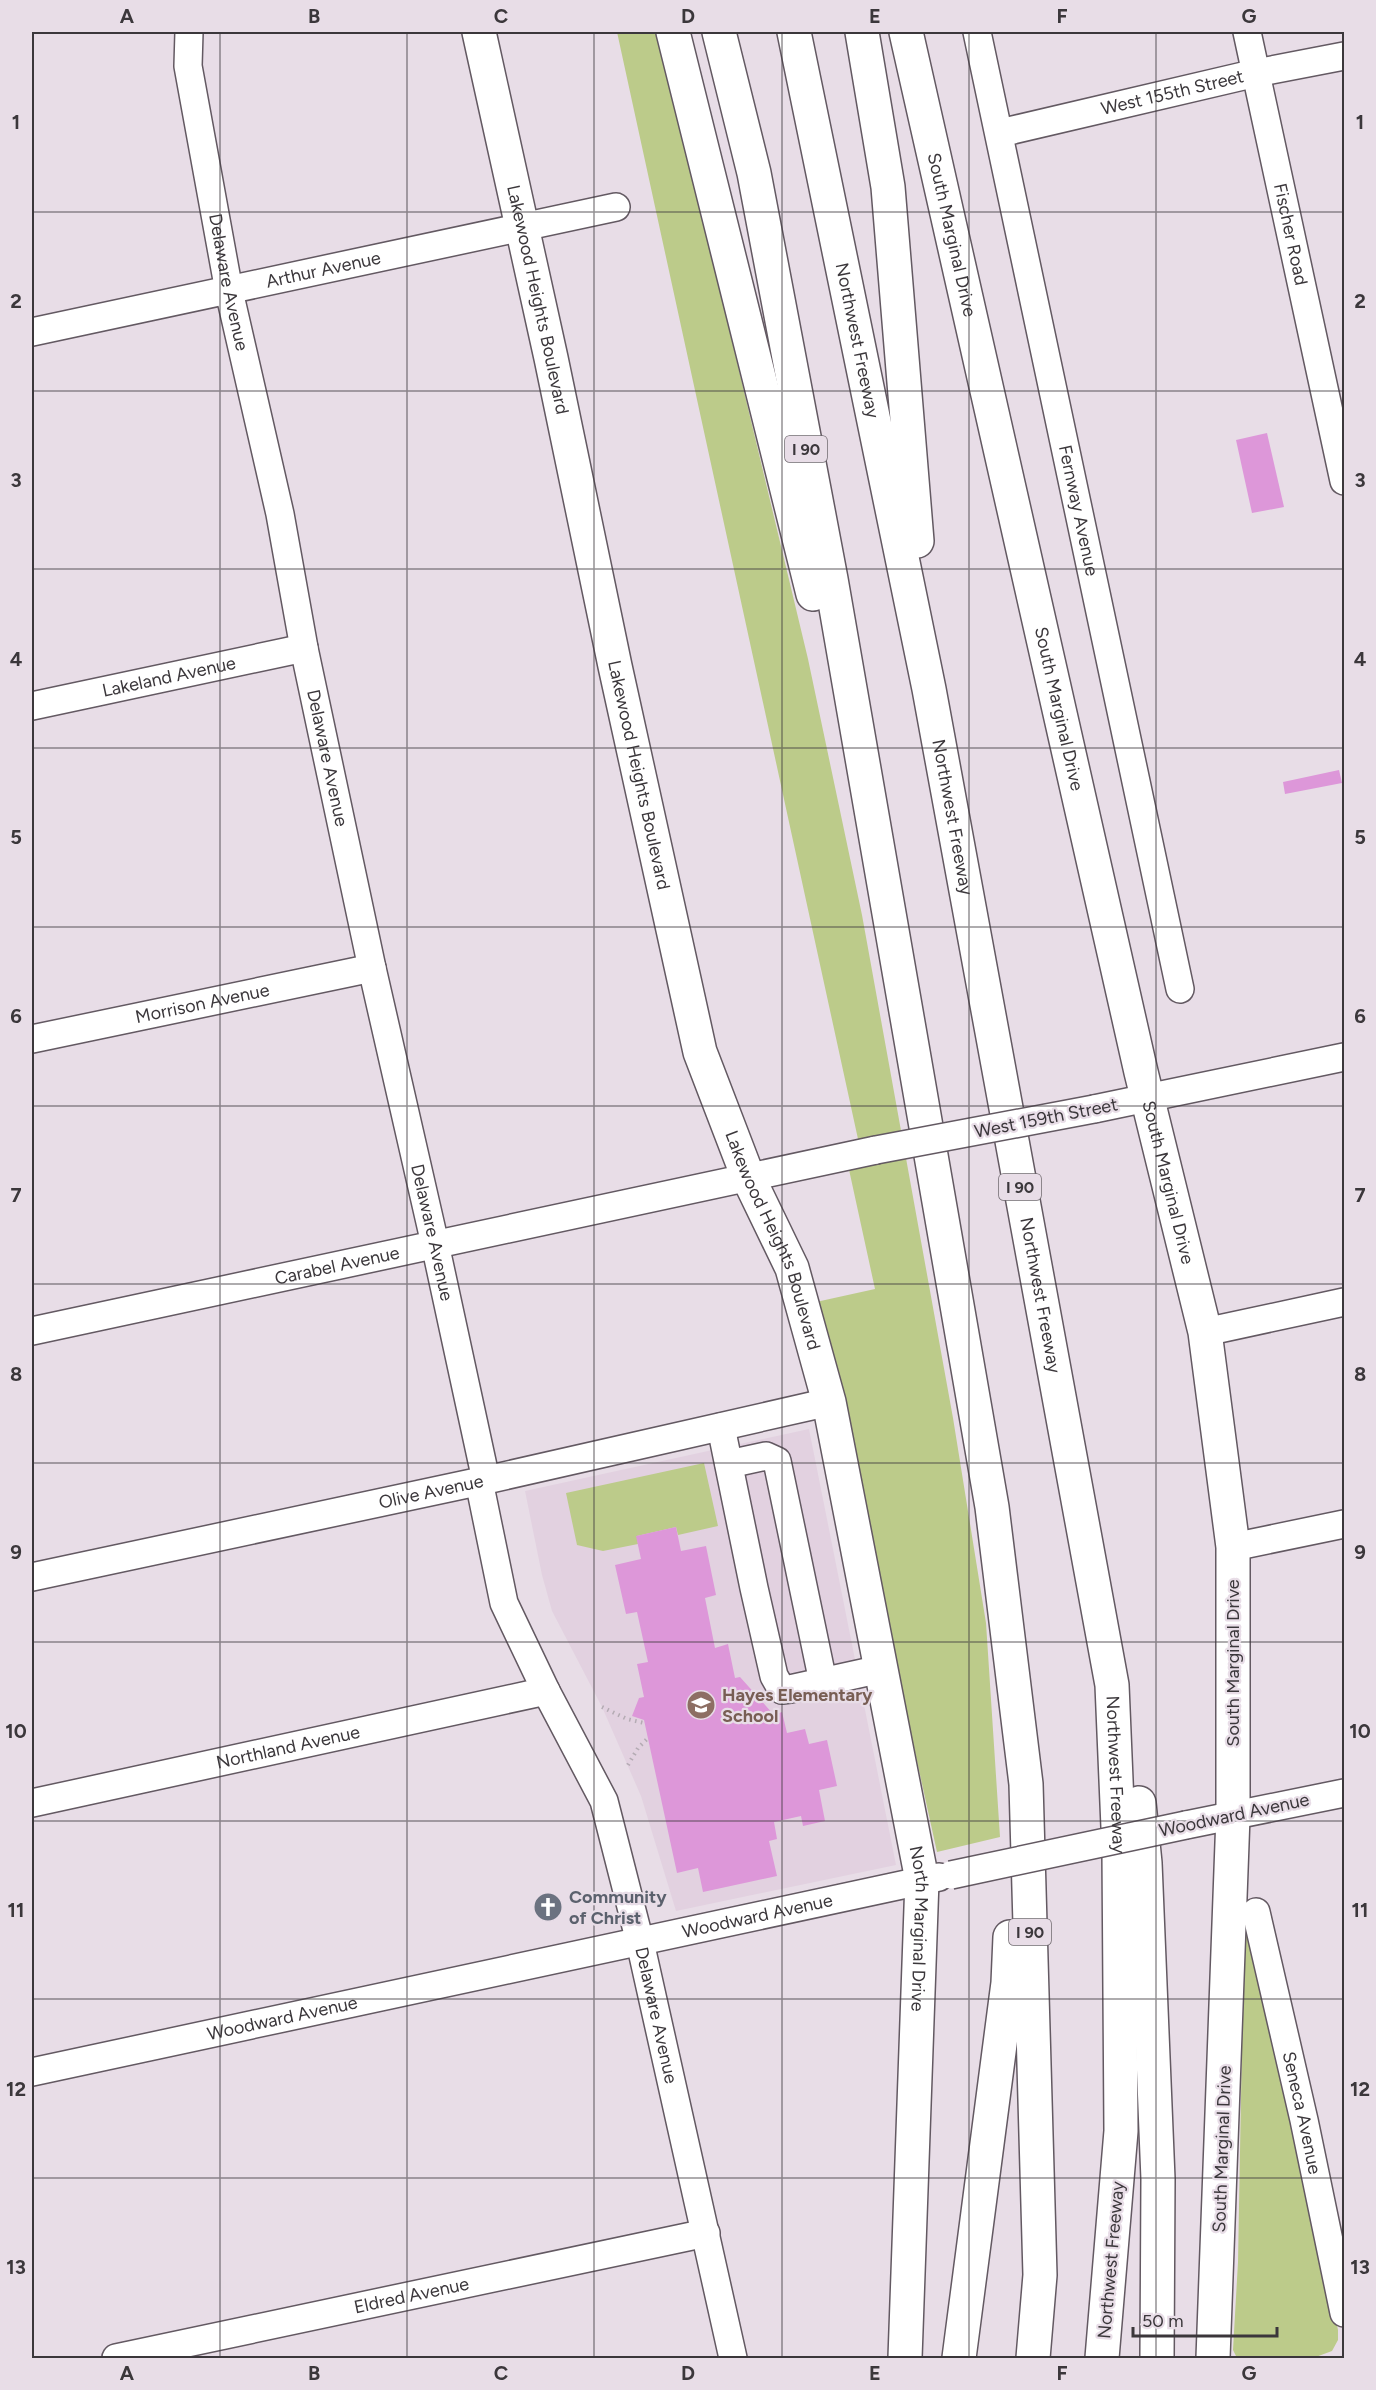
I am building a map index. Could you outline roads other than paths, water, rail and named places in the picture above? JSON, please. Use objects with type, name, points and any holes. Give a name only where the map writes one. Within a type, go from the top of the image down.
[{"type":"main road","name":"Lakewood Heights Boulevard","points":[[479,32],[700,1052],[748,1177],[792,1268],[829,1402],[849,1504]]},
{"type":"main road","points":[[673,32],[881,868]]},
{"type":"main road","name":"I 90","points":[[719,32],[759,196],[829,568],[992,1507],[1026,1784],[1040,2275],[1033,2358]]},
{"type":"main road","name":"Northwest Freeway","points":[[794,32],[929,689],[1112,1685],[1119,1851],[1122,2131],[1102,2358]]},
{"type":"main road","points":[[862,32],[888,187],[929,689]]},
{"type":"main road","name":"South Marginal Drive","points":[[906,32],[1147,1098],[1205,1332],[1233,1547],[1233,1816],[1213,2358]]},
{"type":"main road","name":"North Marginal Drive","points":[[849,1504],[881,1670],[936,1877],[905,2358]]},
{"type":"main road","points":[[959,2358],[1009,1971],[1015,1814],[992,1507]]},
{"type":"main road","points":[[1112,1685],[1134,1752],[1145,1863],[1158,2179],[1157,2358]]},
{"type":"street","name":"Delaware Avenue","points":[[189,32],[188,66],[229,291],[280,514],[304,648],[372,968],[435,1244],[483,1481],[504,1603],[546,1691],[604,1801],[640,1942],[733,2358]]},
{"type":"street","name":"Fernway Avenue","points":[[977,32],[1180,988]]},
{"type":"street","name":"Fischer Road","points":[[1247,32],[1340,437],[1344,481]]},
{"type":"street","name":"West 155th Street","points":[[1000,133],[1256,73],[1344,56]]},
{"type":"street","name":"Arthur Avenue","points":[[32,332],[616,207]]},
{"type":"street","name":"Lakeland Avenue","points":[[32,706],[304,648]]},
{"type":"street","name":"Morrison Avenue","points":[[32,1040],[372,968]]},
{"type":"street","name":"West 159th Street","points":[[748,1177],[1344,1057]]},
{"type":"street","name":"Carabel Avenue","points":[[32,1331],[748,1177]]},
{"type":"street","points":[[1205,1332],[1344,1302]]},
{"type":"street","name":"Olive Avenue","points":[[32,1577],[483,1481],[829,1402]]},
{"type":"street","points":[[721,1427],[774,1676],[782,1690],[881,1670]]},
{"type":"street","points":[[729,1464],[766,1456],[777,1461],[823,1682]]},
{"type":"street","points":[[1233,1547],[1344,1524]]},
{"type":"street","name":"Northland Avenue","points":[[32,1803],[546,1691]]},
{"type":"street","name":"Woodward Avenue","points":[[32,2072],[936,1877],[1344,1792]]},
{"type":"street","name":"Seneca Avenue","points":[[1256,1912],[1304,2120],[1344,2313]]},
{"type":"street","name":"Eldred Avenue","points":[[116,2358],[706,2233]]},
{"type":"place","name":"Hayes Elementary School","points":[[701,1705]]},
{"type":"place","name":"Community of Christ","points":[[548,1907]]}]
